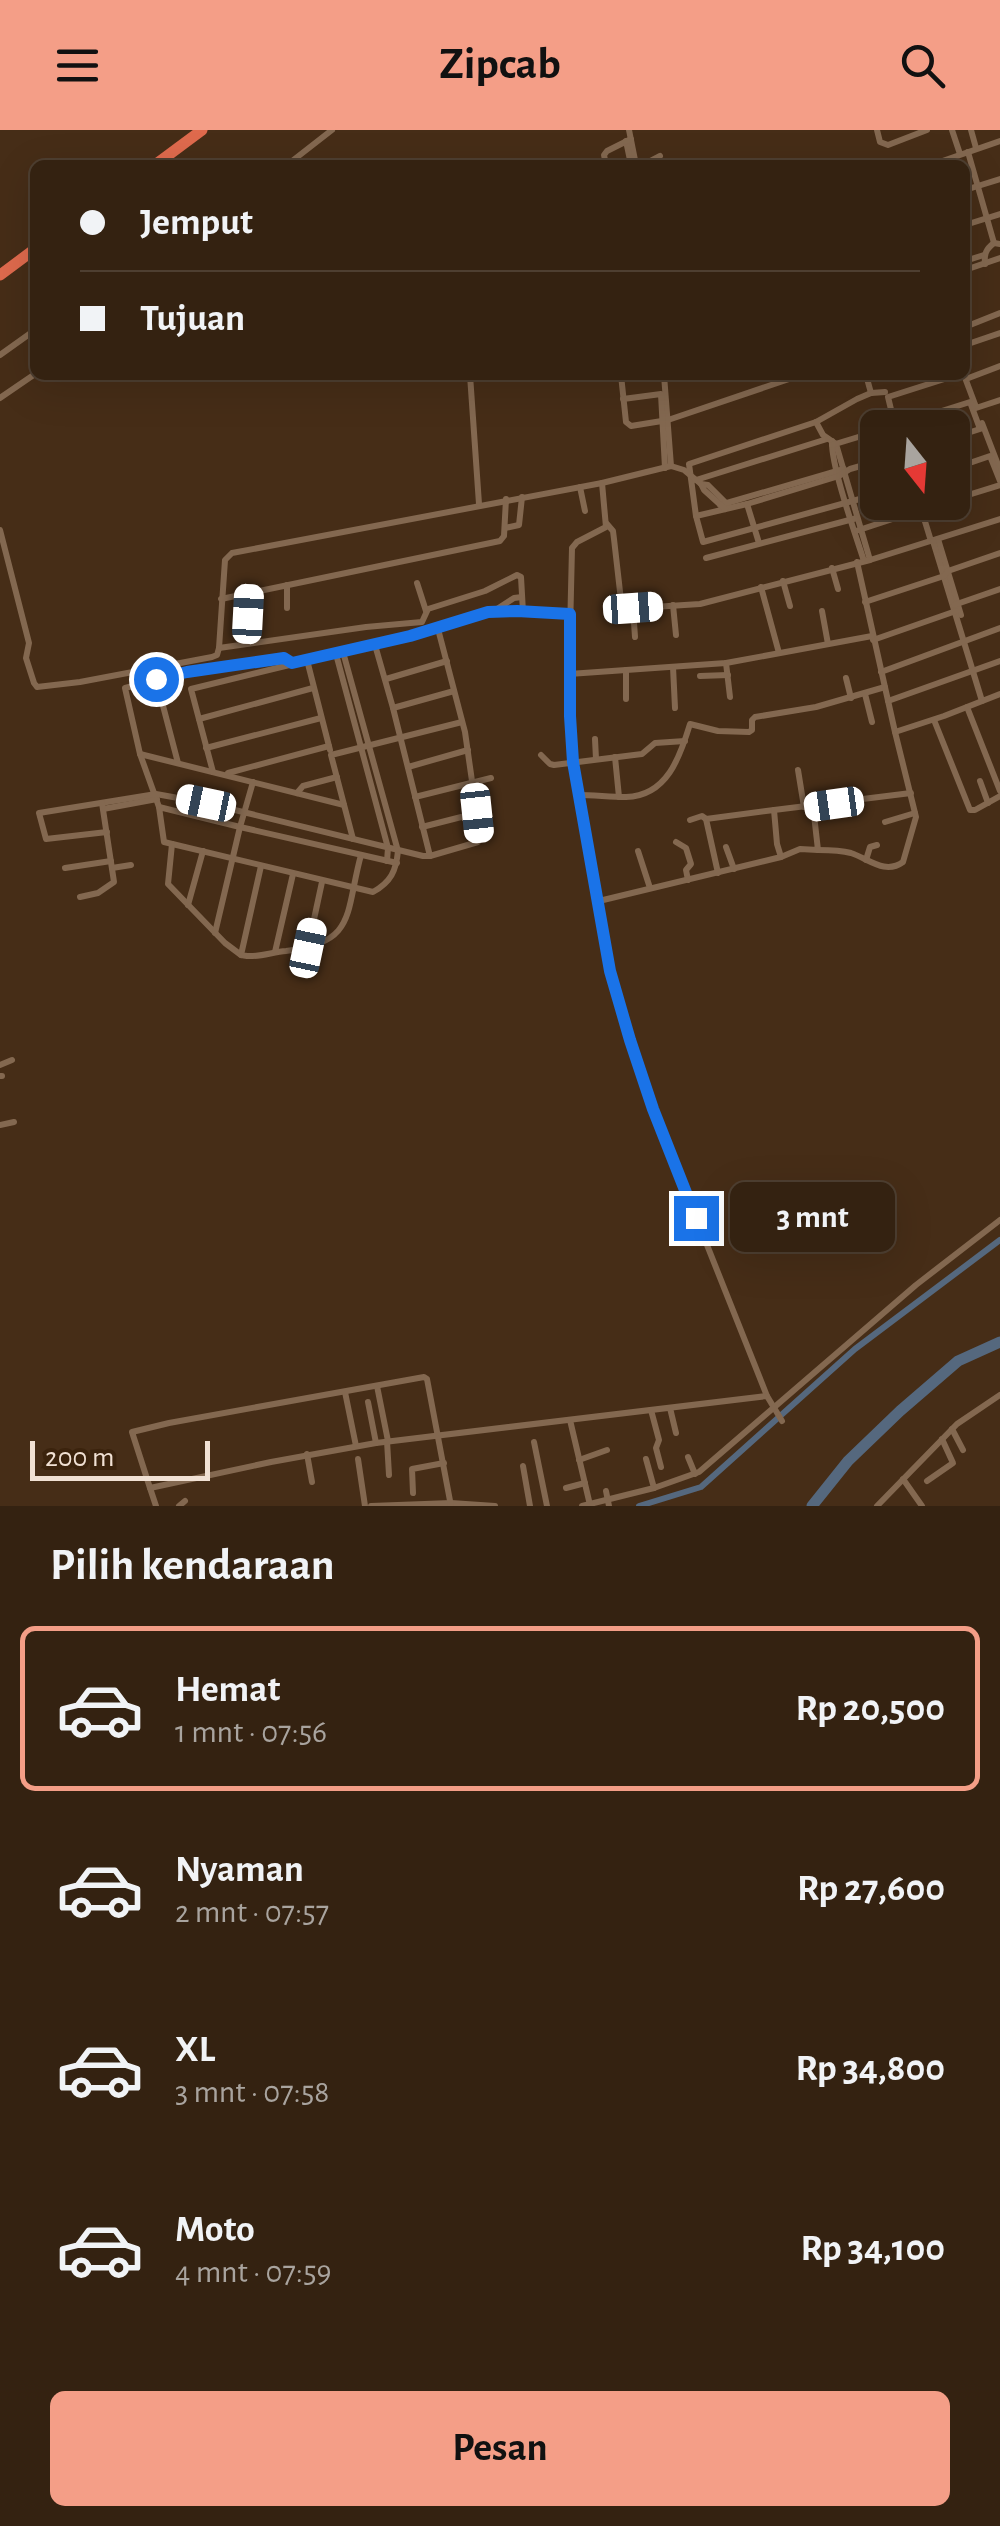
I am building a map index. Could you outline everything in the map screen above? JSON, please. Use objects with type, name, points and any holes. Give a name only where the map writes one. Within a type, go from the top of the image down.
[{"type":"highway","points":[[151,160],[190,130]]},
{"type":"highway","points":[[162,160],[202,130]]},
{"type":"highway","points":[[0,271],[30,250]]},
{"type":"street","points":[[293,160],[332,130]]},
{"type":"street","points":[[877,130],[880,142],[888,145],[927,130]]},
{"type":"street","points":[[952,130],[968,152],[997,243],[987,248],[984,259],[970,267]]},
{"type":"street","points":[[968,152],[971,130]]},
{"type":"street","points":[[606,160],[605,153],[629,137]]},
{"type":"street","points":[[945,160],[1000,141]]},
{"type":"street","points":[[650,160],[660,156]]},
{"type":"street","points":[[970,188],[1000,179]]},
{"type":"street","points":[[970,223],[1000,214]]},
{"type":"street","points":[[970,260],[1000,258]]},
{"type":"street","points":[[970,326],[1000,312]]},
{"type":"street","points":[[970,344],[1000,333]]},
{"type":"street","points":[[0,355],[30,334]]},
{"type":"street","points":[[970,374],[1000,366]]},
{"type":"street","points":[[0,398],[30,377]]},
{"type":"street","points":[[470,380],[478,504]]},
{"type":"street","points":[[621,380],[628,425],[666,420],[785,380]]},
{"type":"street","points":[[662,380],[666,420]]},
{"type":"street","points":[[662,380],[666,420],[702,542],[860,500]]},
{"type":"street","points":[[867,380],[871,393]]},
{"type":"street","points":[[889,410],[887,398],[948,380]]},
{"type":"street","points":[[964,380],[1000,470]]},
{"type":"street","points":[[684,473],[690,462],[816,422],[871,393],[885,392]]},
{"type":"street","points":[[623,400],[661,394]]},
{"type":"street","points":[[976,408],[1000,400]]},
{"type":"street","points":[[945,410],[970,402],[980,429],[970,432]]},
{"type":"street","points":[[599,901],[796,851],[840,852],[890,868],[904,862],[916,813],[872,638],[865,602],[864,561],[843,471],[832,442],[816,422]]},
{"type":"street","points":[[0,530],[29,643],[26,658],[37,688],[217,654],[224,560],[232,553],[522,496],[684,473],[860,435]]},
{"type":"street","points":[[989,440],[1000,436]]},
{"type":"street","points":[[970,463],[990,456],[1000,483],[970,494]]},
{"type":"street","points":[[696,516],[860,466]]},
{"type":"street","points":[[684,473],[707,484],[726,507]]},
{"type":"street","points":[[602,482],[607,524],[613,531],[621,608],[698,604],[864,561],[1000,519]]},
{"type":"street","points":[[580,486],[585,511]]},
{"type":"street","points":[[505,528],[519,525],[522,496]]},
{"type":"street","points":[[726,507],[755,499]]},
{"type":"street","points":[[221,599],[500,541],[504,536],[506,500]]},
{"type":"street","points":[[746,504],[759,543]]},
{"type":"street","points":[[706,558],[854,519]]},
{"type":"street","points":[[857,530],[883,520]]},
{"type":"street","points":[[926,520],[984,700]]},
{"type":"street","points":[[607,524],[572,548],[569,674],[573,762],[610,971],[669,1152],[766,1396],[782,1420]]},
{"type":"street","points":[[865,602],[1000,553]]},
{"type":"street","points":[[832,568],[838,589]]},
{"type":"street","points":[[426,611],[516,575],[521,577],[522,612]]},
{"type":"street","points":[[783,581],[790,606]]},
{"type":"street","points":[[417,583],[426,611],[423,633]]},
{"type":"street","points":[[286,585],[287,608]]},
{"type":"street","points":[[761,588],[779,653]]},
{"type":"street","points":[[569,674],[726,663],[872,638],[1000,590]]},
{"type":"street","points":[[248,614],[250,593]]},
{"type":"street","points":[[494,612],[522,597]]},
{"type":"street","points":[[674,605],[676,635]]},
{"type":"street","points":[[633,608],[634,636]]},
{"type":"street","points":[[822,610],[828,644]]},
{"type":"street","points":[[191,689],[423,633],[476,615],[570,614]]},
{"type":"street","points":[[219,648],[366,626],[422,622]]},
{"type":"street","points":[[881,672],[1000,628]]},
{"type":"street","points":[[106,832],[46,840],[38,814],[158,800],[206,803],[430,856],[478,842],[468,750],[438,629]]},
{"type":"street","points":[[375,645],[430,856]]},
{"type":"street","points":[[339,653],[388,848],[387,861]]},
{"type":"street","points":[[292,663],[284,658],[187,672],[125,688],[140,754],[158,800],[164,840],[322,882],[376,892],[392,878],[398,850],[364,746]]},
{"type":"street","points":[[307,660],[353,839]]},
{"type":"street","points":[[385,679],[447,661]]},
{"type":"street","points":[[888,702],[1000,661]]},
{"type":"street","points":[[726,663],[730,697]]},
{"type":"street","points":[[673,667],[674,708]]},
{"type":"street","points":[[626,670],[626,699]]},
{"type":"street","points":[[187,672],[213,772]]},
{"type":"street","points":[[700,676],[728,674]]},
{"type":"street","points":[[846,678],[851,698]]},
{"type":"street","points":[[156,679],[179,764]]},
{"type":"street","points":[[199,719],[313,688]]},
{"type":"street","points":[[578,797],[643,794],[662,783],[679,760],[694,726],[749,732],[755,717],[816,707],[884,688]]},
{"type":"street","points":[[394,708],[454,690]]},
{"type":"street","points":[[864,694],[872,722]]},
{"type":"street","points":[[896,732],[1000,694]]},
{"type":"street","points":[[934,720],[970,810],[988,804],[1000,793],[967,707]]},
{"type":"street","points":[[206,748],[321,718]]},
{"type":"street","points":[[224,775],[462,722]]},
{"type":"street","points":[[596,739],[596,759]]},
{"type":"street","points":[[541,754],[554,765],[642,754],[659,742],[685,741]]},
{"type":"street","points":[[408,767],[468,750]]},
{"type":"street","points":[[140,754],[344,805]]},
{"type":"street","points":[[615,757],[620,796]]},
{"type":"street","points":[[798,770],[818,850]]},
{"type":"street","points":[[297,793],[302,786],[337,777]]},
{"type":"street","points":[[416,796],[491,778]]},
{"type":"street","points":[[215,933],[254,782]]},
{"type":"street","points":[[980,782],[988,804]]},
{"type":"street","points":[[690,820],[911,793]]},
{"type":"street","points":[[158,800],[240,828],[397,863]]},
{"type":"street","points":[[80,897],[98,893],[114,882],[103,806]]},
{"type":"street","points":[[776,810],[777,844],[782,856]]},
{"type":"street","points":[[422,828],[477,813]]},
{"type":"street","points":[[885,822],[916,813]]},
{"type":"street","points":[[706,819],[718,873]]},
{"type":"street","points":[[676,842],[686,848],[691,864],[686,870],[688,880]]},
{"type":"street","points":[[840,852],[842,842]]},
{"type":"street","points":[[172,844],[167,882],[215,933],[242,955],[255,956],[327,942],[346,920],[361,855]]},
{"type":"street","points":[[866,860],[870,847],[877,845]]},
{"type":"street","points":[[726,846],[734,869]]},
{"type":"street","points":[[188,905],[203,850]]},
{"type":"street","points":[[638,850],[650,888]]},
{"type":"street","points":[[65,868],[132,865]]},
{"type":"street","points":[[242,955],[261,866]]},
{"type":"street","points":[[276,952],[293,874]]},
{"type":"street","points":[[308,948],[322,882]]},
{"type":"street","points":[[0,1065],[12,1060]]},
{"type":"street","points":[[0,1124],[14,1122]]},
{"type":"street","points":[[582,1506],[696,1474],[916,1285],[1000,1220]]},
{"type":"street","points":[[156,1506],[133,1431],[426,1378],[451,1505]]},
{"type":"street","points":[[377,1386],[390,1475]]},
{"type":"street","points":[[345,1392],[356,1446]]},
{"type":"street","points":[[877,1506],[942,1439],[972,1412],[1000,1395]]},
{"type":"street","points":[[150,1488],[387,1441],[766,1396]]},
{"type":"street","points":[[368,1402],[376,1443]]},
{"type":"street","points":[[670,1408],[676,1432]]},
{"type":"street","points":[[652,1410],[660,1440],[656,1448],[661,1468]]},
{"type":"street","points":[[570,1420],[590,1505]]},
{"type":"street","points":[[952,1430],[963,1450]]},
{"type":"street","points":[[936,1487],[929,1479],[953,1463],[942,1439]]},
{"type":"street","points":[[534,1442],[547,1506]]},
{"type":"street","points":[[580,1460],[608,1450]]},
{"type":"street","points":[[308,1454],[312,1482]]},
{"type":"street","points":[[688,1457],[696,1474]]},
{"type":"street","points":[[358,1459],[368,1506],[495,1506]]},
{"type":"street","points":[[646,1459],[654,1488]]},
{"type":"street","points":[[414,1493],[412,1469],[444,1462]]},
{"type":"street","points":[[524,1466],[530,1506]]},
{"type":"street","points":[[903,1478],[922,1506]]},
{"type":"street","points":[[566,1488],[585,1483]]},
{"type":"waterway","points":[[639,1506],[701,1487],[855,1349],[1000,1240]]},
{"type":"waterway","points":[[812,1506],[848,1461],[900,1411],[958,1361],[1000,1342]]},
{"type":"route","points":[[156,679],[284,658],[292,663],[438,629],[488,612],[570,614],[573,762],[610,971],[653,1109],[696,1218]]}]
